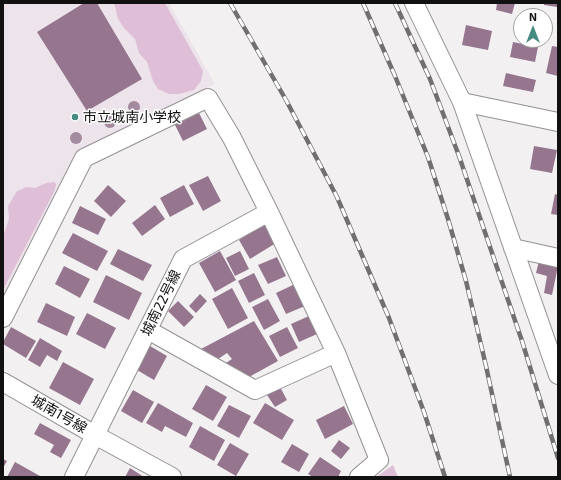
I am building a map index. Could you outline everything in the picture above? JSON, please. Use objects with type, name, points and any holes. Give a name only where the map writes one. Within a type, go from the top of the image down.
[{"type":"street","points":[[414,3],[462,102],[512,248],[558,375]]},
{"type":"street","points":[[3,318],[84,158],[208,98],[232,138],[336,353],[379,460],[358,477]]},
{"type":"street","points":[[462,102],[558,122]]},
{"type":"street","name":"城南22号線","points":[[95,435],[183,259],[269,212]]},
{"type":"street","points":[[512,248],[558,258]]},
{"type":"street","points":[[148,330],[255,390],[336,353]]},
{"type":"street","name":"城南1号線","points":[[3,382],[95,435],[74,477]]},
{"type":"street","points":[[95,435],[172,477]]},
{"type":"shaded area","name":"市立城南小学校","points":[[3,3],[169,3],[215,84],[79,151],[3,298]]},
{"type":"shaded area","points":[[113,3],[165,3],[203,71],[201,81],[194,90],[179,94],[169,94],[158,89],[153,81],[147,62],[139,53],[135,39],[124,28],[118,19]]},
{"type":"shaded area","points":[[55,182],[56,185],[54,192],[3,290],[3,237],[9,219],[8,206],[17,191],[27,187],[35,188],[46,183]]},
{"type":"shaded area","points":[[393,465],[398,477],[376,477]]},
{"type":"building","points":[[84,3],[97,3],[142,79],[87,111],[37,32]]},
{"type":"building","points":[[497,3],[515,3],[512,14],[496,10]]},
{"type":"building","points":[[544,3],[558,3],[557,7],[544,5]]},
{"type":"building","points":[[466,25],[492,31],[488,50],[462,45]]},
{"type":"building","points":[[513,42],[513,48],[538,48],[535,62],[510,57]]},
{"type":"building","points":[[553,46],[558,47],[558,76],[546,73],[552,48]]},
{"type":"building","points":[[506,73],[536,80],[533,92],[503,86]]},
{"type":"building","points":[[199,113],[207,129],[183,141],[175,125]]},
{"type":"building","points":[[534,146],[557,150],[552,173],[530,169]]},
{"type":"building","points":[[208,176],[221,201],[203,211],[189,185]]},
{"type":"building","points":[[108,185],[126,201],[111,217],[94,201]]},
{"type":"building","points":[[184,185],[194,204],[170,217],[160,198]]},
{"type":"building","points":[[555,194],[558,195],[558,215],[551,214]]},
{"type":"building","points":[[155,205],[165,219],[142,236],[132,223]]},
{"type":"building","points":[[80,206],[106,219],[98,235],[72,223]]},
{"type":"building","points":[[265,224],[276,243],[250,259],[239,240]]},
{"type":"building","points":[[73,233],[108,251],[97,271],[62,253]]},
{"type":"building","points":[[118,249],[152,265],[143,281],[110,264]]},
{"type":"building","points":[[220,251],[236,280],[215,292],[199,263]]},
{"type":"building","points":[[240,251],[249,269],[235,276],[226,258]]},
{"type":"building","points":[[277,257],[286,276],[268,284],[258,265]]},
{"type":"building","points":[[539,261],[558,266],[552,295],[544,293],[547,276],[536,273]]},
{"type":"building","points":[[64,266],[90,279],[80,298],[55,284]]},
{"type":"building","points":[[254,273],[265,295],[249,303],[238,281]]},
{"type":"building","points":[[106,275],[142,293],[129,320],[93,302]]},
{"type":"building","points":[[295,284],[305,306],[286,314],[276,293]]},
{"type":"building","points":[[232,288],[248,318],[228,329],[212,299]]},
{"type":"building","points":[[200,294],[207,301],[196,313],[189,306]]},
{"type":"building","points":[[268,299],[280,321],[264,330],[252,307]]},
{"type":"building","points":[[178,301],[194,317],[184,327],[168,311]]},
{"type":"building","points":[[46,303],[75,317],[67,336],[37,322]]},
{"type":"building","points":[[87,313],[116,328],[105,349],[76,334]]},
{"type":"building","points":[[309,316],[317,334],[299,342],[291,324]]},
{"type":"building","points":[[254,321],[278,361],[249,377],[226,363],[232,359],[227,353],[218,359],[201,349]]},
{"type":"building","points":[[11,327],[36,341],[26,358],[3,344]]},
{"type":"building","points":[[287,327],[298,348],[280,357],[269,336]]},
{"type":"building","points":[[40,338],[62,351],[57,361],[47,355],[40,367],[28,360]]},
{"type":"building","points":[[150,346],[167,356],[154,380],[137,370]]},
{"type":"building","points":[[63,362],[94,379],[80,405],[49,388]]},
{"type":"building","points":[[206,385],[227,397],[213,421],[192,409]]},
{"type":"building","points":[[280,387],[287,400],[275,407],[267,395]]},
{"type":"building","points":[[133,390],[154,402],[142,423],[121,411]]},
{"type":"building","points":[[158,403],[193,423],[186,437],[165,426],[162,432],[146,423]]},
{"type":"building","points":[[265,403],[294,420],[282,440],[253,423]]},
{"type":"building","points":[[229,405],[251,416],[239,438],[217,426]]},
{"type":"building","points":[[344,406],[353,424],[325,439],[316,420]]},
{"type":"building","points":[[40,423],[71,440],[61,458],[50,452],[54,445],[34,434]]},
{"type":"building","points":[[200,426],[225,440],[214,461],[189,447]]},
{"type":"building","points":[[339,440],[350,448],[341,459],[331,451]]},
{"type":"building","points":[[230,443],[249,454],[236,476],[217,465]]},
{"type":"building","points":[[292,444],[309,454],[299,472],[281,462]]},
{"type":"building","points":[[320,457],[341,471],[338,477],[313,477],[308,474]]},
{"type":"building","points":[[3,459],[7,461],[3,468]]},
{"type":"building","points":[[15,462],[40,476],[7,477]]},
{"type":"building","points":[[130,468],[144,477],[125,477]]},
{"type":"railway","points":[[230,3],[286,100],[337,197],[389,318],[424,412],[445,477]]},
{"type":"railway","points":[[363,3],[428,157],[448,219],[466,281],[510,477]]},
{"type":"railway","points":[[395,3],[430,79],[459,156],[522,341],[558,458]]},
{"type":"place","name":"市立城南小学校","points":[[75,117]]}]
